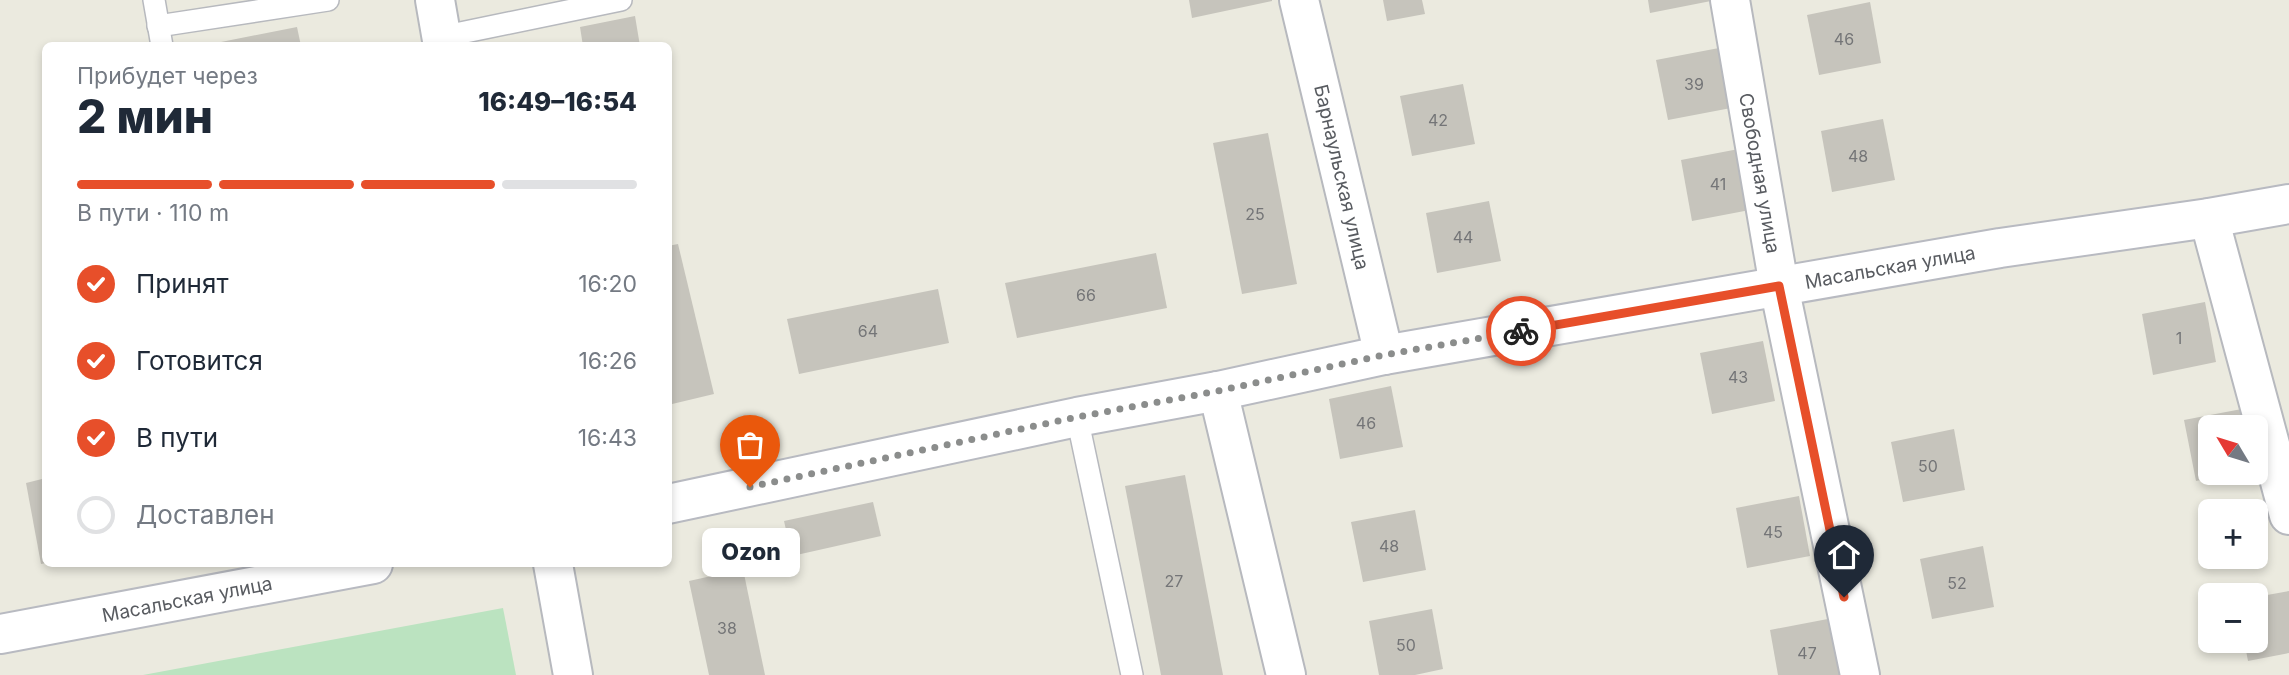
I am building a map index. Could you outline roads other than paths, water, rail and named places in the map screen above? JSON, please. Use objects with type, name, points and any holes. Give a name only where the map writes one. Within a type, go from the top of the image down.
[{"type":"street","points":[[435,0],[442,41]]},
{"type":"street","name":"Барнаульская улица","points":[[1299,0],[1384,355]]},
{"type":"street","name":"Свободная улица","points":[[1730,0],[1779,286],[1860,675]]},
{"type":"street","name":"Масальская улица","points":[[672,504],[1077,417],[1218,391],[1384,355],[2000,248],[2289,204]]},
{"type":"street","points":[[2209,218],[2289,515]]},
{"type":"street","points":[[1218,391],[1286,675]]},
{"type":"street","name":"Масальская улица","points":[[0,634],[357,567]]},
{"type":"street","points":[[554,567],[573,675]]},
{"type":"lane","points":[[154,0],[160,36],[328,0]]},
{"type":"lane","points":[[442,41],[621,0]]},
{"type":"lane","points":[[1077,417],[1132,675]]},
{"type":"place","name":"Ozon","points":[[750,487]]}]
